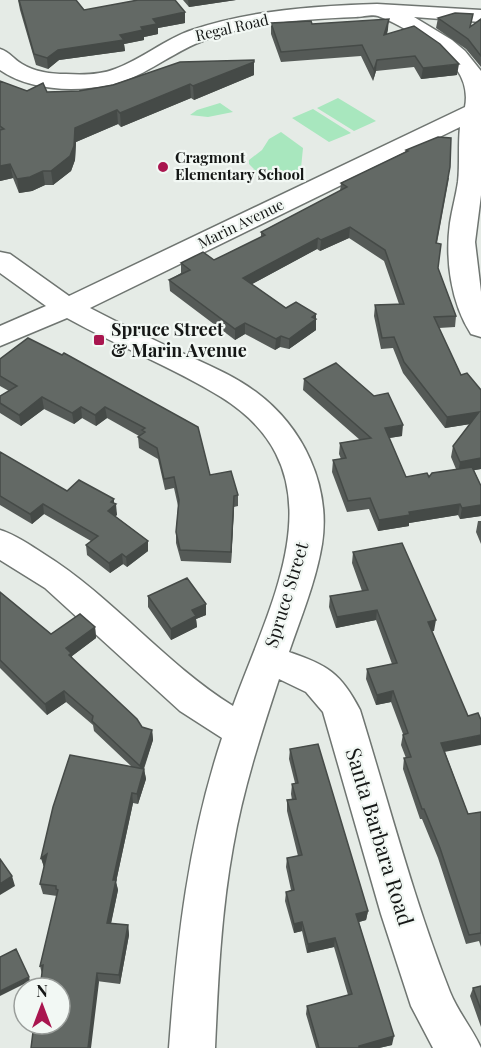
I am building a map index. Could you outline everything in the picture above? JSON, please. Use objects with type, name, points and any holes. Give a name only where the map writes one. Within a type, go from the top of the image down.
[{"type":"street","points":[[314,0],[403,19],[436,38],[456,54],[472,75],[478,93],[478,109],[471,178],[462,229],[463,273],[474,316],[481,328]]},
{"type":"street","name":"Regal Road","points":[[0,56],[11,68],[25,75],[55,81],[88,81],[124,74],[179,42],[219,28],[272,18],[420,10],[481,16]]},
{"type":"street","name":"Marin Avenue","points":[[0,337],[478,109]]},
{"type":"street","name":"Spruce Street","points":[[0,260],[40,289],[69,306],[119,334],[227,387],[254,406],[273,423],[290,449],[305,492],[306,525],[303,550],[221,806],[206,877],[197,962],[192,1048]]},
{"type":"street","points":[[0,543],[57,579],[193,700],[244,732]]},
{"type":"street","name":"Santa Barbara Road","points":[[268,660],[320,679],[331,690],[341,710],[402,914],[433,1006],[458,1048]]},
{"type":"green space","points":[[338,98],[376,121],[354,131],[317,108]]},
{"type":"green space","points":[[220,103],[233,112],[208,117],[190,115],[197,110]]},
{"type":"green space","points":[[313,109],[351,133],[329,142],[292,118]]},
{"type":"green space","points":[[281,132],[303,148],[301,168],[284,176],[251,172],[254,169],[249,164],[249,160],[262,150],[269,139]]},
{"type":"building","points":[[19,0],[76,0],[84,10],[138,0],[175,0],[185,12],[153,19],[157,24],[120,35],[124,40],[58,50],[47,58],[34,54]]},
{"type":"building","points":[[455,13],[473,14],[470,27],[481,19],[481,56],[468,39],[438,18]]},
{"type":"building","points":[[389,19],[384,35],[414,26],[440,44],[459,64],[423,68],[415,56],[377,60],[374,70],[362,45],[281,52],[271,23],[311,21],[312,24]]},
{"type":"building","points":[[254,60],[254,62],[193,86],[190,84],[120,113],[117,110],[75,128],[74,146],[70,156],[51,171],[43,171],[30,177],[17,179],[10,164],[0,166],[0,130],[4,129],[0,126],[0,81],[27,91],[43,83],[47,92],[79,91],[113,85],[180,62]]},
{"type":"building","points":[[438,137],[451,138],[450,167],[436,243],[441,244],[438,268],[456,316],[434,317],[461,375],[467,373],[481,390],[481,458],[460,462],[453,446],[479,412],[447,417],[404,362],[394,337],[382,338],[375,305],[404,304],[385,250],[350,227],[321,240],[318,238],[243,278],[286,308],[296,302],[316,314],[312,317],[316,319],[289,339],[281,336],[276,339],[245,323],[235,329],[169,280],[190,270],[181,263],[203,252],[214,260],[265,235],[261,232],[347,187],[341,183],[408,151],[406,150]]},
{"type":"building","points":[[28,338],[62,355],[64,353],[198,427],[210,475],[231,471],[238,495],[234,496],[231,552],[180,550],[176,532],[179,500],[174,477],[164,479],[157,448],[138,437],[145,432],[142,430],[145,428],[105,407],[95,415],[81,407],[72,413],[42,397],[19,415],[0,403],[0,396],[17,386],[0,376],[0,359]]},
{"type":"building","points":[[336,363],[374,396],[388,393],[403,425],[385,428],[406,477],[427,473],[429,477],[432,473],[472,467],[481,486],[481,505],[462,508],[460,504],[409,512],[410,515],[379,520],[370,498],[348,501],[333,460],[346,458],[340,443],[371,438],[304,379]]},
{"type":"building","points":[[0,452],[67,491],[79,480],[114,499],[111,502],[116,504],[108,511],[148,541],[126,557],[122,554],[109,563],[86,545],[98,536],[43,504],[30,514],[0,496]]},
{"type":"building","points":[[402,543],[436,620],[428,622],[468,716],[478,713],[481,720],[481,735],[441,743],[468,814],[481,812],[481,933],[469,935],[440,848],[424,809],[422,809],[404,758],[411,757],[403,735],[408,733],[393,691],[377,695],[367,669],[397,663],[377,610],[337,617],[330,596],[368,590],[353,552]]},
{"type":"building","points":[[187,578],[206,604],[192,610],[196,616],[171,629],[148,596]]},
{"type":"building","points":[[0,592],[51,634],[80,614],[95,627],[66,648],[71,653],[69,655],[137,719],[142,727],[152,730],[140,766],[92,721],[93,716],[64,691],[45,704],[0,660]]},
{"type":"building","points":[[318,744],[368,911],[356,914],[394,1036],[359,1046],[359,1048],[319,1048],[307,1006],[352,994],[335,938],[308,944],[302,922],[294,924],[286,892],[294,890],[287,858],[302,855],[287,800],[296,799],[292,784],[298,783],[290,749]]},
{"type":"building","points":[[70,755],[144,769],[137,794],[132,793],[113,880],[116,880],[107,923],[128,925],[119,975],[97,973],[88,1048],[31,1048],[32,1036],[72,1036],[72,976],[42,976],[43,965],[40,966],[58,890],[56,886],[40,884],[47,854],[41,858],[53,807]]},
{"type":"building","points":[[0,859],[12,876],[0,884]]},
{"type":"building","points":[[16,949],[29,976],[12,976],[12,985],[0,991],[0,957]]},
{"type":"building","points":[[481,986],[481,1010],[473,988]]},
{"type":"place","name":"Cragmont Elementary School","points":[[163,167]]},
{"type":"place","name":"Spruce Street & Marin Avenue","points":[[99,340]]}]
